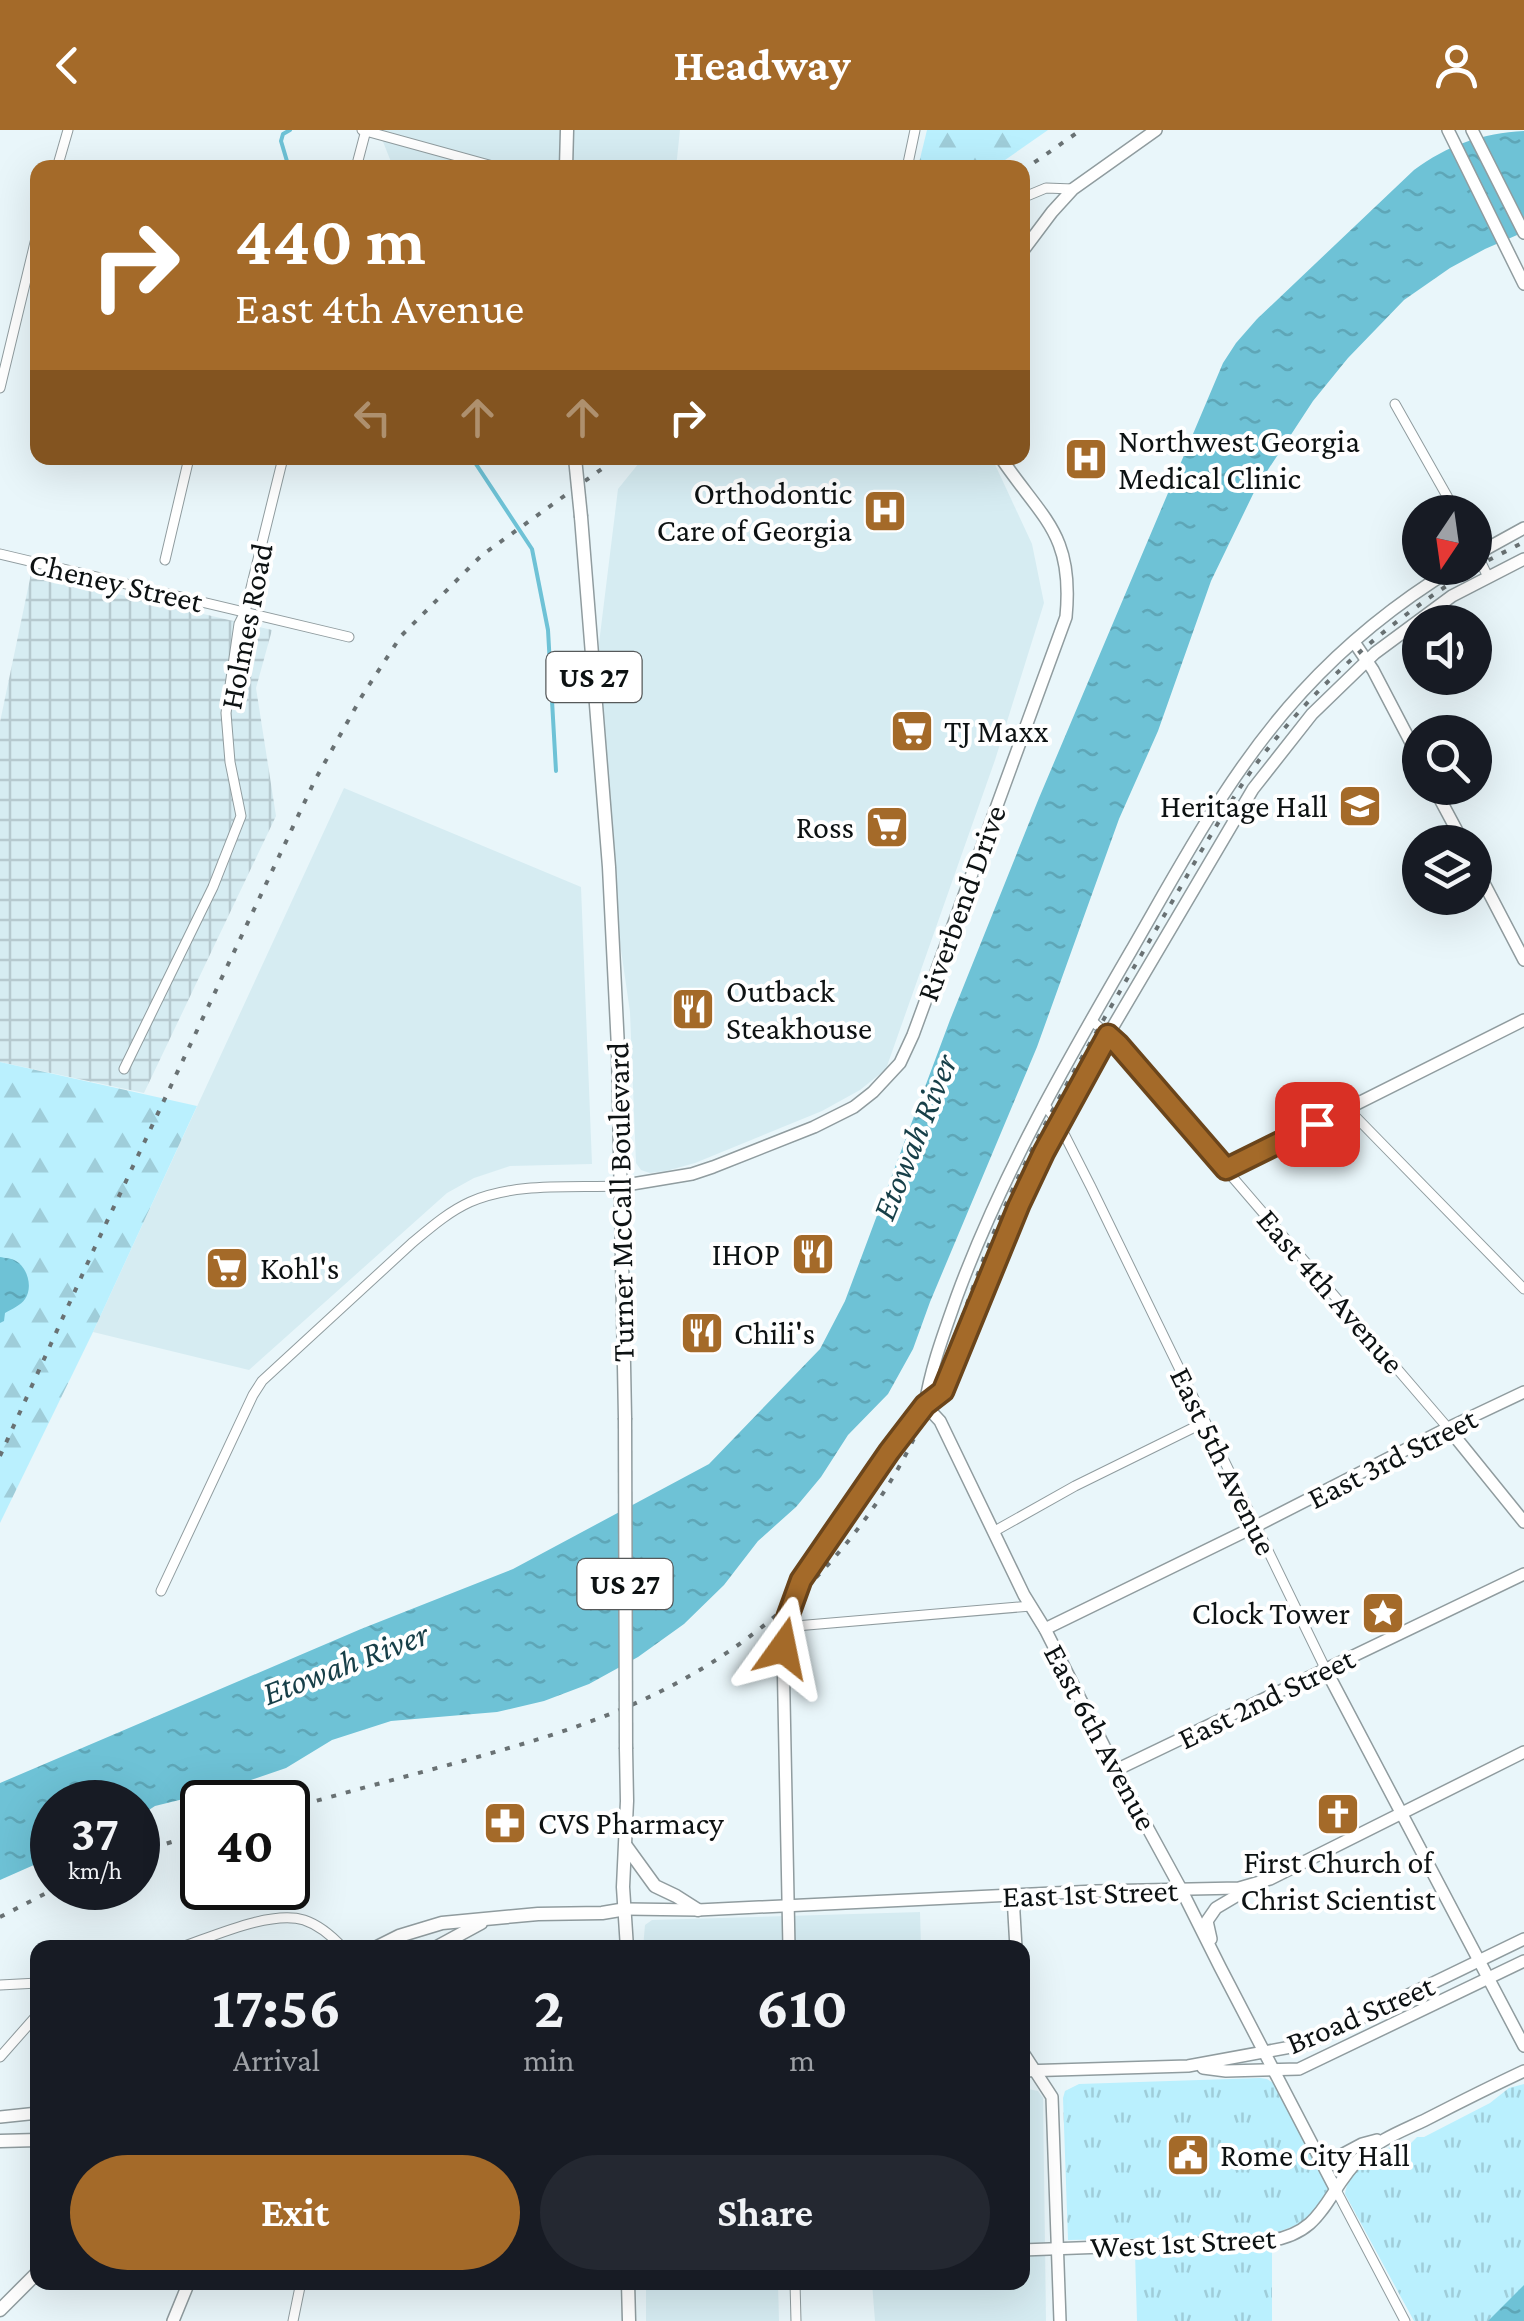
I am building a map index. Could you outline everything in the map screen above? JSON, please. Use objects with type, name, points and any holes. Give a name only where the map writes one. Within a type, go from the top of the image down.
[{"type":"main road","points":[[566,160],[567,130]]},
{"type":"main road","name":"Turner McCall Boulevard","points":[[576,465],[609,868],[618,1048],[625,1418],[628,1801],[623,1886],[627,1940]]},
{"type":"main road","points":[[626,1846],[655,1886],[698,1910]]},
{"type":"main road","points":[[393,1940],[442,1922],[626,1909]]},
{"type":"main road","points":[[450,1940],[486,1920]]},
{"type":"main road","points":[[0,2140],[30,2138]]},
{"type":"main road","points":[[0,2310],[30,2280]]},
{"type":"main road","points":[[628,2290],[629,2321]]},
{"type":"street","points":[[59,160],[68,130]]},
{"type":"street","points":[[358,160],[365,130],[472,160]]},
{"type":"street","points":[[909,160],[915,130]]},
{"type":"street","points":[[1030,241],[1073,189],[1156,130]]},
{"type":"street","points":[[1448,130],[1524,284]]},
{"type":"street","points":[[1472,130],[1524,233]]},
{"type":"street","points":[[1030,195],[1046,188],[1073,189]]},
{"type":"street","points":[[0,388],[30,262]]},
{"type":"street","points":[[1395,404],[1446,495]]},
{"type":"street","points":[[165,560],[188,465]]},
{"type":"street","name":"Holmes Road","points":[[124,1068],[214,887],[241,816],[230,762],[226,713],[239,624],[281,465]]},
{"type":"street","name":"Riverbend Drive","points":[[620,1186],[695,1173],[814,1127],[854,1107],[900,1063],[1066,617],[1066,563],[1057,535],[1007,465]]},
{"type":"street","points":[[1492,545],[1524,528]]},
{"type":"street","name":"Cheney Street","points":[[0,554],[348,636]]},
{"type":"street","points":[[1492,575],[1524,559]]},
{"type":"street","points":[[925,1405],[930,1372],[994,1204],[1044,1104],[1231,780],[1302,692],[1354,642],[1428,585]]},
{"type":"street","points":[[789,1940],[784,1627],[801,1580],[889,1452],[925,1405],[943,1391],[1004,1238],[1058,1124],[1253,788],[1312,714],[1366,660],[1441,604],[1474,585]]},
{"type":"street","points":[[1354,642],[1402,727]]},
{"type":"street","points":[[1492,899],[1524,960]]},
{"type":"street","name":"East 4th Avenue","points":[[1091,1020],[1118,1044],[1226,1169],[1524,1522]]},
{"type":"street","points":[[1226,1169],[1524,1020]]},
{"type":"street","name":"East 5th Avenue","points":[[1044,1104],[1058,1124],[1326,1670],[1524,2046]]},
{"type":"street","points":[[1347,1108],[1523,1286]]},
{"type":"street","points":[[161,1592],[262,1381],[412,1243],[436,1222],[471,1202],[506,1191],[620,1186]]},
{"type":"street","name":"East 3rd Street","points":[[1045,1629],[1524,1392]]},
{"type":"street","name":"East 6th Avenue","points":[[925,1405],[940,1421],[1031,1606],[1336,2190]]},
{"type":"street","points":[[993,1532],[1075,1486],[1205,1422]]},
{"type":"street","name":"East 2nd Street","points":[[1116,1770],[1524,1574]]},
{"type":"street","points":[[784,1627],[1031,1606]]},
{"type":"street","name":"East 1st Street","points":[[626,1909],[698,1910],[1254,1886],[1524,1752]]},
{"type":"street","points":[[1220,1967],[1207,1921],[1216,1908],[1254,1886]]},
{"type":"street","points":[[1014,1896],[1016,1940]]},
{"type":"street","points":[[203,1940],[256,1923],[288,1918],[309,1922],[334,1940]]},
{"type":"street","name":"Broad Street","points":[[1030,2071],[1188,2066],[1308,2044],[1524,1939]]},
{"type":"street","name":"Broad Street","points":[[1188,2066],[1226,2071],[1299,2069],[1524,1960]]},
{"type":"street","points":[[0,1985],[30,1983]]},
{"type":"street","points":[[0,2057],[30,2023]]},
{"type":"street","name":"West 1st Street","points":[[1030,2250],[1282,2239],[1314,2221],[1361,2156],[1391,2136],[1524,2070]]},
{"type":"street","points":[[1030,2073],[1052,2096],[1060,2321]]},
{"type":"street","points":[[0,2117],[30,2114]]},
{"type":"street","points":[[1318,2152],[1332,2160],[1362,2144],[1391,2136]]},
{"type":"street","points":[[1336,2190],[1404,2321]]},
{"type":"street","points":[[173,2321],[186,2290]]},
{"type":"street","points":[[293,2321],[299,2290]]},
{"type":"street","points":[[795,2290],[796,2321]]},
{"type":"shaded area","points":[[381,130],[680,130],[677,160],[390,160]]},
{"type":"shaded area","points":[[637,465],[995,465],[1032,544],[1044,603],[995,760],[886,1069],[860,1090],[822,1111],[695,1163],[650,1173],[636,1163],[630,1012],[609,867],[594,684],[618,489]]},
{"type":"shaded area","points":[[31,574],[272,630],[256,688],[276,816],[144,1093],[0,1062],[0,722]]},
{"type":"shaded area","points":[[344,788],[581,887],[592,1164],[510,1166],[474,1178],[447,1193],[249,1370],[93,1332]]},
{"type":"shaded area","points":[[920,1912],[921,1940],[644,1940],[645,1925],[652,1920]]},
{"type":"shaded area","points":[[1030,2089],[1038,2091],[1043,2098],[1046,2321],[875,2321],[873,2290],[1030,2290]]},
{"type":"shaded area","points":[[646,2290],[778,2290],[779,2321],[646,2321]]},
{"type":"green space","points":[[927,130],[1048,130],[1005,160],[920,160]]},
{"type":"green space","points":[[0,1062],[197,1106],[0,1523]]},
{"type":"green space","name":"Rome City Hall","points":[[1260,2078],[1275,2084],[1328,2188],[1324,2200],[1302,2223],[1267,2236],[1068,2240],[1065,2091],[1079,2084]]},
{"type":"green space","points":[[1524,2084],[1524,2321],[1414,2321],[1345,2194],[1347,2186],[1362,2164],[1376,2153],[1392,2147],[1402,2154],[1411,2149],[1417,2137],[1424,2137],[1490,2103],[1509,2088]]},
{"type":"green space","points":[[1272,2248],[1272,2321],[1137,2321],[1135,2253],[1253,2252]]},
{"type":"water","name":"Etowah River","points":[[1524,131],[1524,232],[1450,268],[1404,300],[1313,401],[1256,488],[1211,581],[1037,1047],[913,1349],[888,1394],[848,1435],[796,1507],[758,1541],[724,1585],[684,1624],[638,1657],[589,1684],[544,1701],[497,1712],[391,1721],[332,1740],[286,1768],[251,1780],[180,1780],[180,1800],[160,1805],[160,1780],[30,1780],[30,1867],[0,1880],[0,1783],[361,1629],[513,1569],[709,1464],[820,1349],[845,1301],[950,1020],[1039,798],[1223,363],[1257,319],[1414,170],[1466,142]]},
{"type":"water","points":[[0,1257],[20,1264],[29,1284],[25,1299],[5,1313],[0,1323]]},
{"type":"water","points":[[1524,2285],[1524,2321],[1488,2321]]},
{"type":"waterway","points":[[287,160],[281,141],[290,130]]},
{"type":"waterway","points":[[477,465],[532,549],[548,630],[556,771]]},
{"type":"railway","points":[[1030,165],[1081,130]]},
{"type":"railway","points":[[0,1456],[315,780],[362,696],[401,636],[482,555],[607,465]]},
{"type":"railway","points":[[1492,558],[1524,542]]},
{"type":"railway","points":[[310,1803],[539,1739],[644,1699],[712,1663],[745,1640],[821,1572],[865,1519],[902,1462],[929,1406],[988,1246],[1028,1158],[1093,1038],[1242,785],[1292,720],[1339,671],[1390,627],[1448,585]]},
{"type":"railway","points":[[160,1845],[180,1840]]},
{"type":"railway","points":[[0,1917],[30,1901]]},
{"type":"place","name":"Northwest Georgia Medical Clinic","points":[[1086,459]]},
{"type":"place","name":"Orthodontic Care of Georgia","points":[[885,511]]},
{"type":"place","name":"TJ Maxx","points":[[912,731]]},
{"type":"place","name":"Heritage Hall","points":[[1360,806]]},
{"type":"place","name":"Ross","points":[[887,827]]},
{"type":"place","name":"Outback Steakhouse","points":[[693,1009]]},
{"type":"place","name":"IHOP","points":[[813,1254]]},
{"type":"place","name":"Kohl's","points":[[227,1268]]},
{"type":"place","name":"Chili's","points":[[702,1333]]},
{"type":"place","name":"Clock Tower","points":[[1383,1613]]},
{"type":"place","name":"First Church of Christ Scientist","points":[[1338,1814]]},
{"type":"place","name":"CVS Pharmacy","points":[[505,1823]]},
{"type":"place","name":"Rome City Hall","points":[[1188,2155]]},
{"type":"route","points":[[783,1648],[784,1627],[801,1580],[889,1452],[925,1405],[943,1391],[1019,1205],[1108,1035],[1226,1169],[1317,1124]]}]
